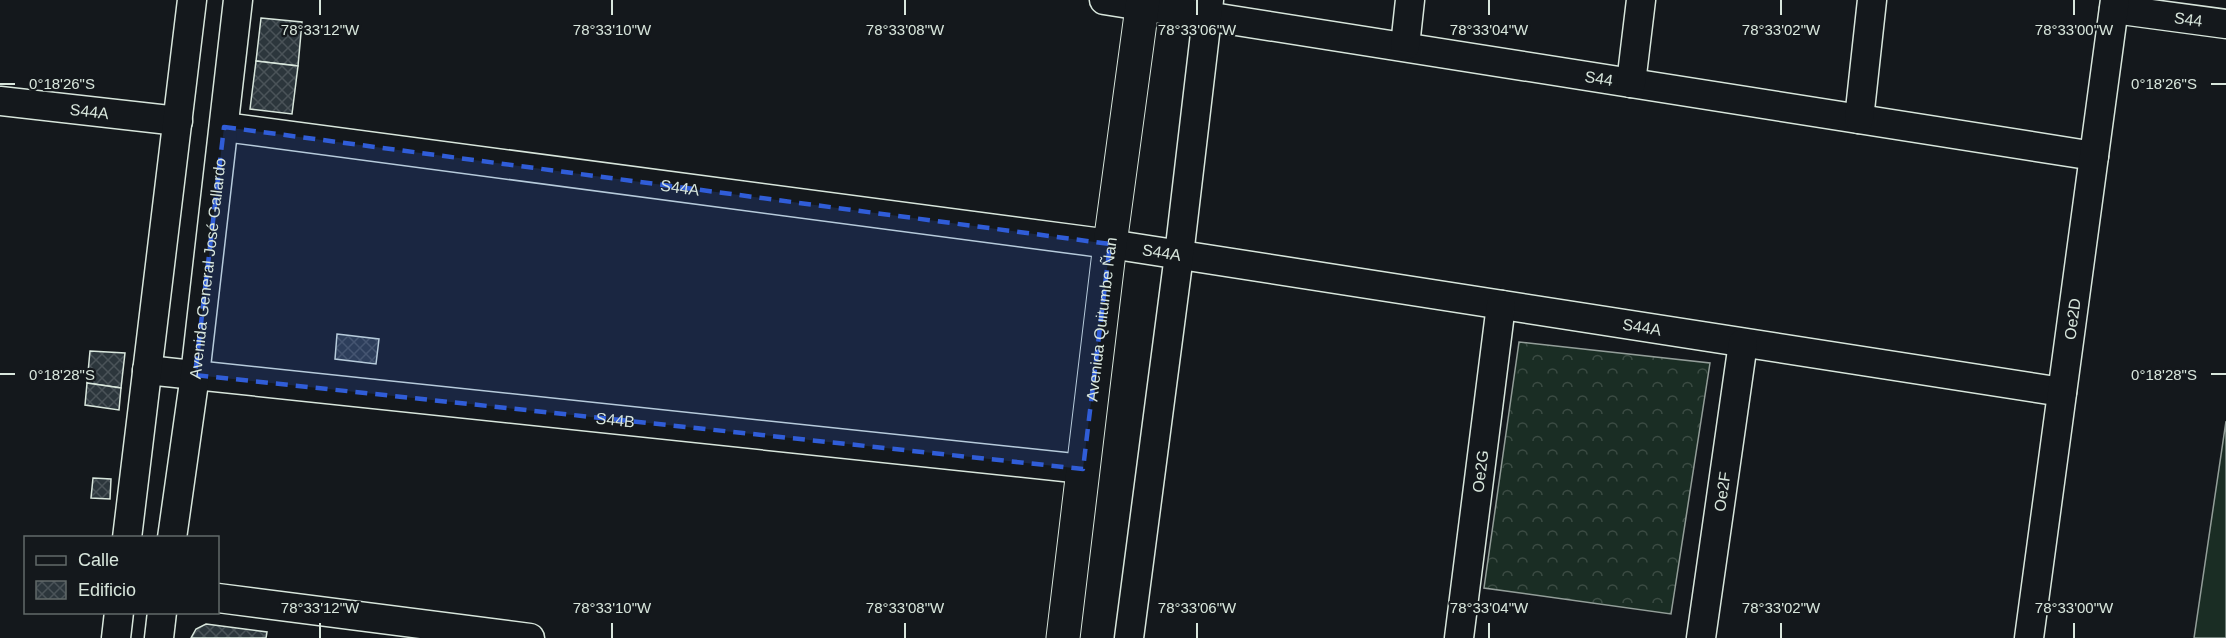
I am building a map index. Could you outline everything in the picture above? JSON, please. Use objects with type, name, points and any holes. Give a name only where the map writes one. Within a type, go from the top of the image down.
[{"type":"street","points":[[127,536],[192,0]]},
{"type":"street","name":"Avenida General José Gallardo","points":[[172,536],[195,375],[238,0]]},
{"type":"street","name":"S44","points":[[1104,0],[1208,8],[1404,46],[2094,156]]},
{"type":"street","points":[[1404,46],[1410,0]]},
{"type":"street","points":[[1631,82],[1641,0]]},
{"type":"street","points":[[1858,119],[1872,0]]},
{"type":"street","name":"Avenida Quitumbe Ñan","points":[[1063,638],[1110,244],[1142,2]]},
{"type":"street","name":"S44","points":[[2115,4],[2226,24]]},
{"type":"street","name":"Oe2D","points":[[2030,638],[2115,4]]},
{"type":"street","points":[[1128,638],[1179,255],[1208,8]]},
{"type":"street","name":"S44A","points":[[0,101],[178,121]]},
{"type":"street","name":"S44A","points":[[224,127],[1110,244],[2062,392]]},
{"type":"street","name":"Oe2G","points":[[1459,638],[1501,305]]},
{"type":"street","name":"Oe2F","points":[[1701,638],[1743,343]]},
{"type":"street","name":"S44B","points":[[147,370],[1083,469]]},
{"type":"street","points":[[219,598],[530,638]]},
{"type":"street","points":[[116,638],[118,614]]},
{"type":"street","points":[[159,638],[162,614]]},
{"type":"highlighted area","points":[[224,127],[1110,244],[1083,469],[195,375]]},
{"type":"green space","points":[[1519,342],[1710,363],[1671,614],[1484,588]]},
{"type":"green space","points":[[2226,421],[2226,638],[2194,638]]},
{"type":"building","points":[[261,18],[302,22],[298,66],[256,61]]},
{"type":"building","points":[[256,61],[298,66],[292,114],[250,109]]},
{"type":"building","points":[[337,334],[379,339],[376,364],[335,359]]},
{"type":"building","points":[[90,351],[125,353],[121,388],[87,383]]},
{"type":"building","points":[[87,383],[121,388],[119,410],[85,405]]},
{"type":"building","points":[[93,478],[111,479],[110,499],[91,498]]},
{"type":"building","points":[[206,624],[267,632],[266,638],[191,638],[196,629]]}]
